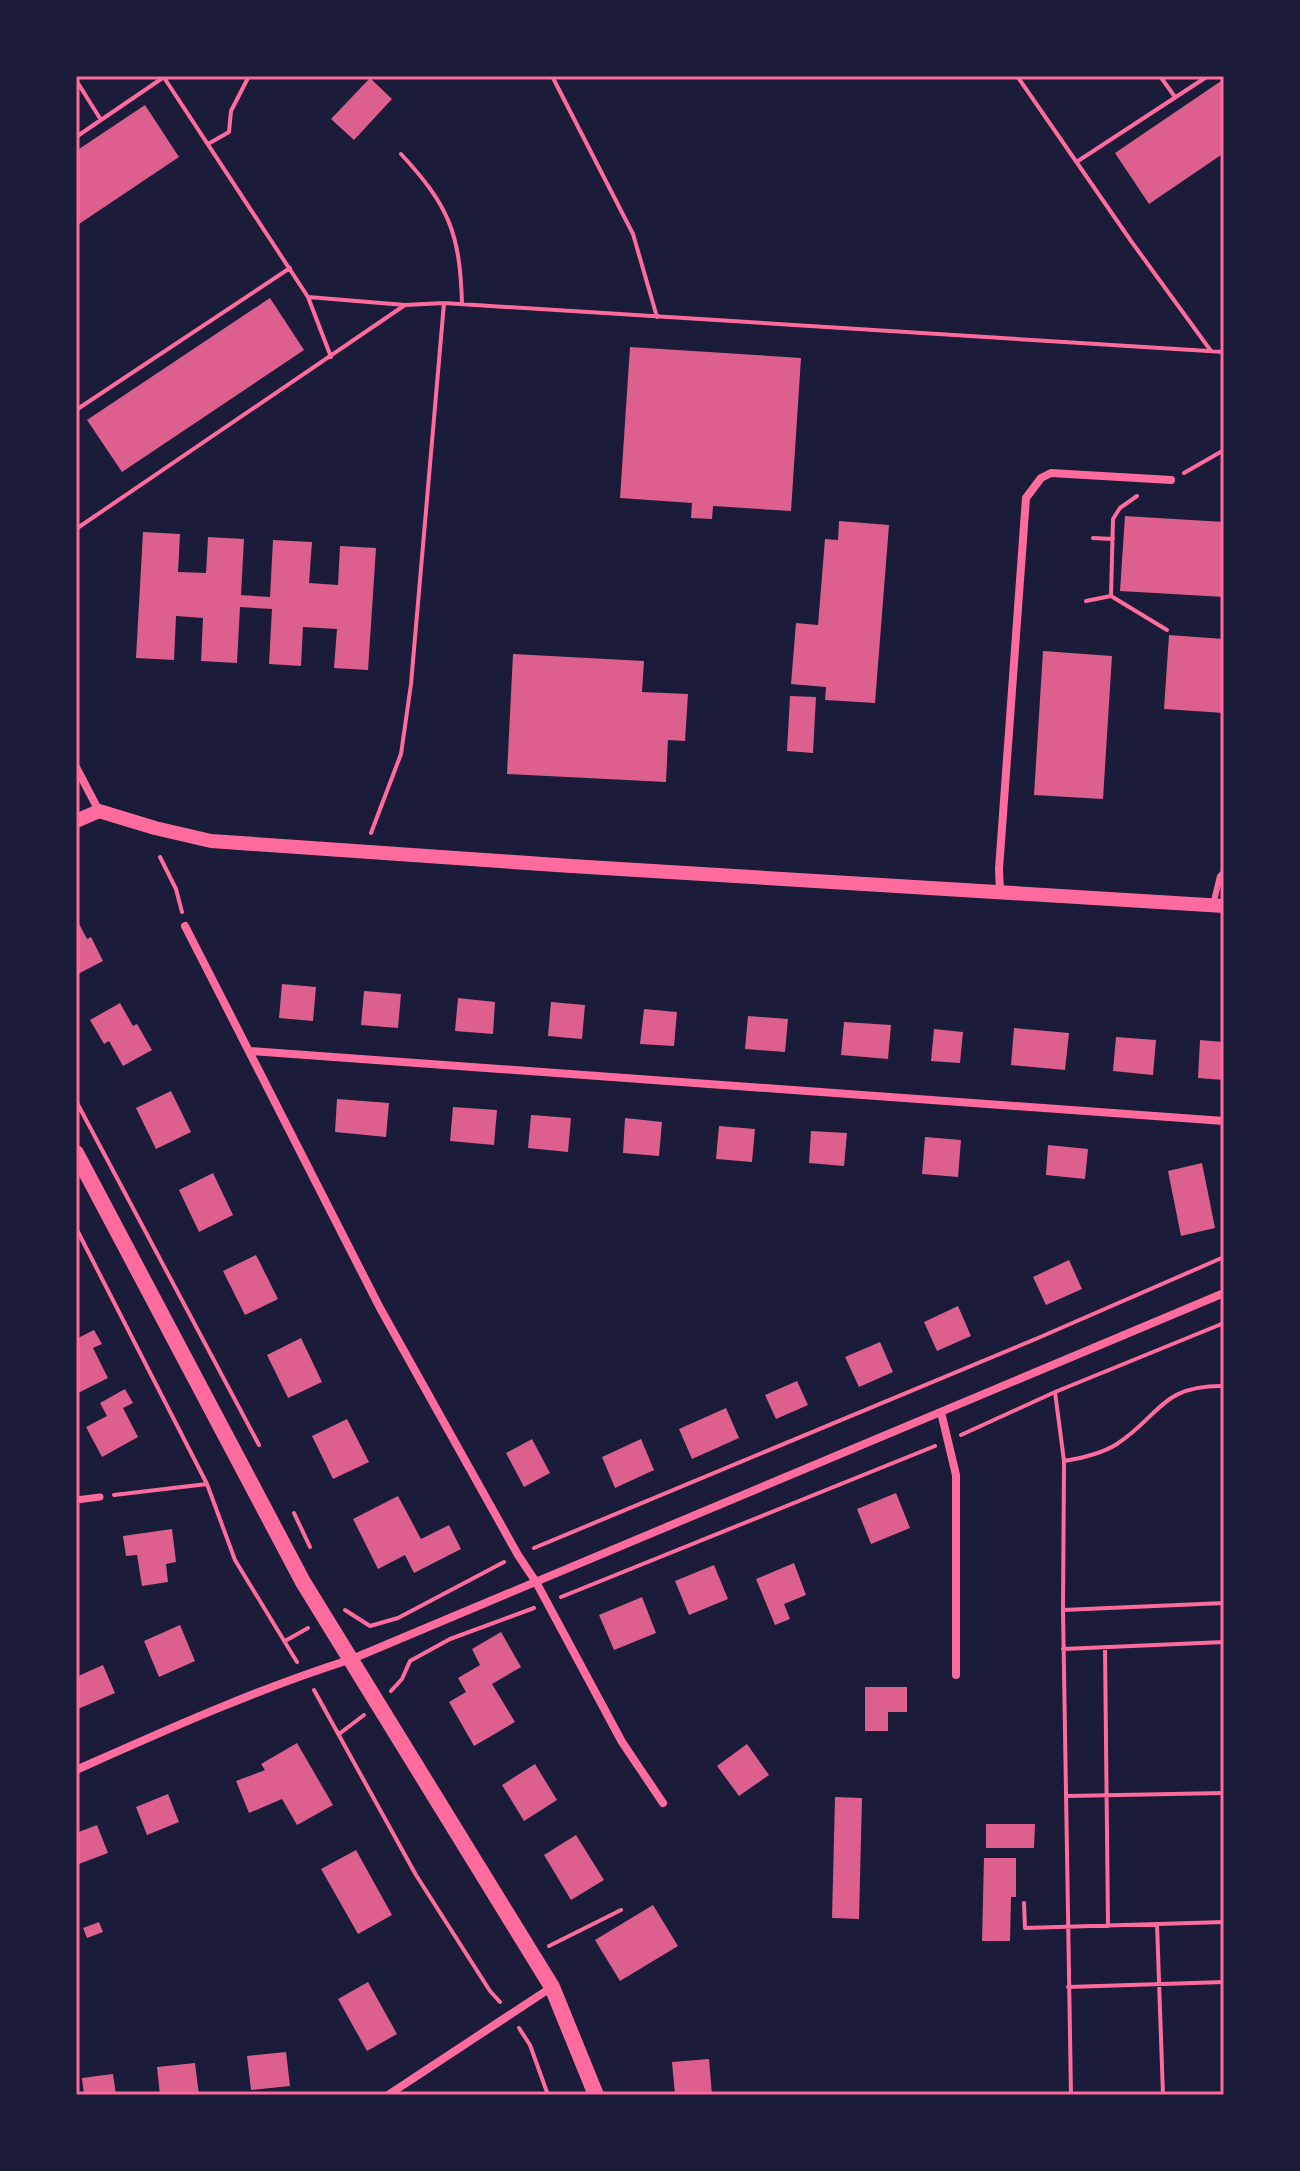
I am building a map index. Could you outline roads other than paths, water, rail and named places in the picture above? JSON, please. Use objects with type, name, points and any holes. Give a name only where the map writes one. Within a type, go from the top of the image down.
[{"type":"main road","points":[[76,1153],[303,1582],[552,1987],[596,2095]]},
{"type":"street","points":[[1000,892],[999,869],[1026,498],[1041,478],[1051,473],[1171,480]]},
{"type":"street","points":[[76,767],[99,811]]},
{"type":"street","points":[[76,821],[99,811],[211,841],[1218,905]]},
{"type":"street","points":[[185,926],[380,1308],[548,1603],[622,1742],[663,1803]]},
{"type":"street","points":[[250,1051],[1224,1121]]},
{"type":"street","points":[[76,1770],[291,1679],[352,1659],[1224,1293]]},
{"type":"street","points":[[941,1412],[956,1475],[956,1675]]},
{"type":"street","points":[[76,1500],[100,1497]]},
{"type":"street","points":[[388,2095],[552,1987]]},
{"type":"lane","points":[[1218,905],[1220,876],[1224,872]]}]
